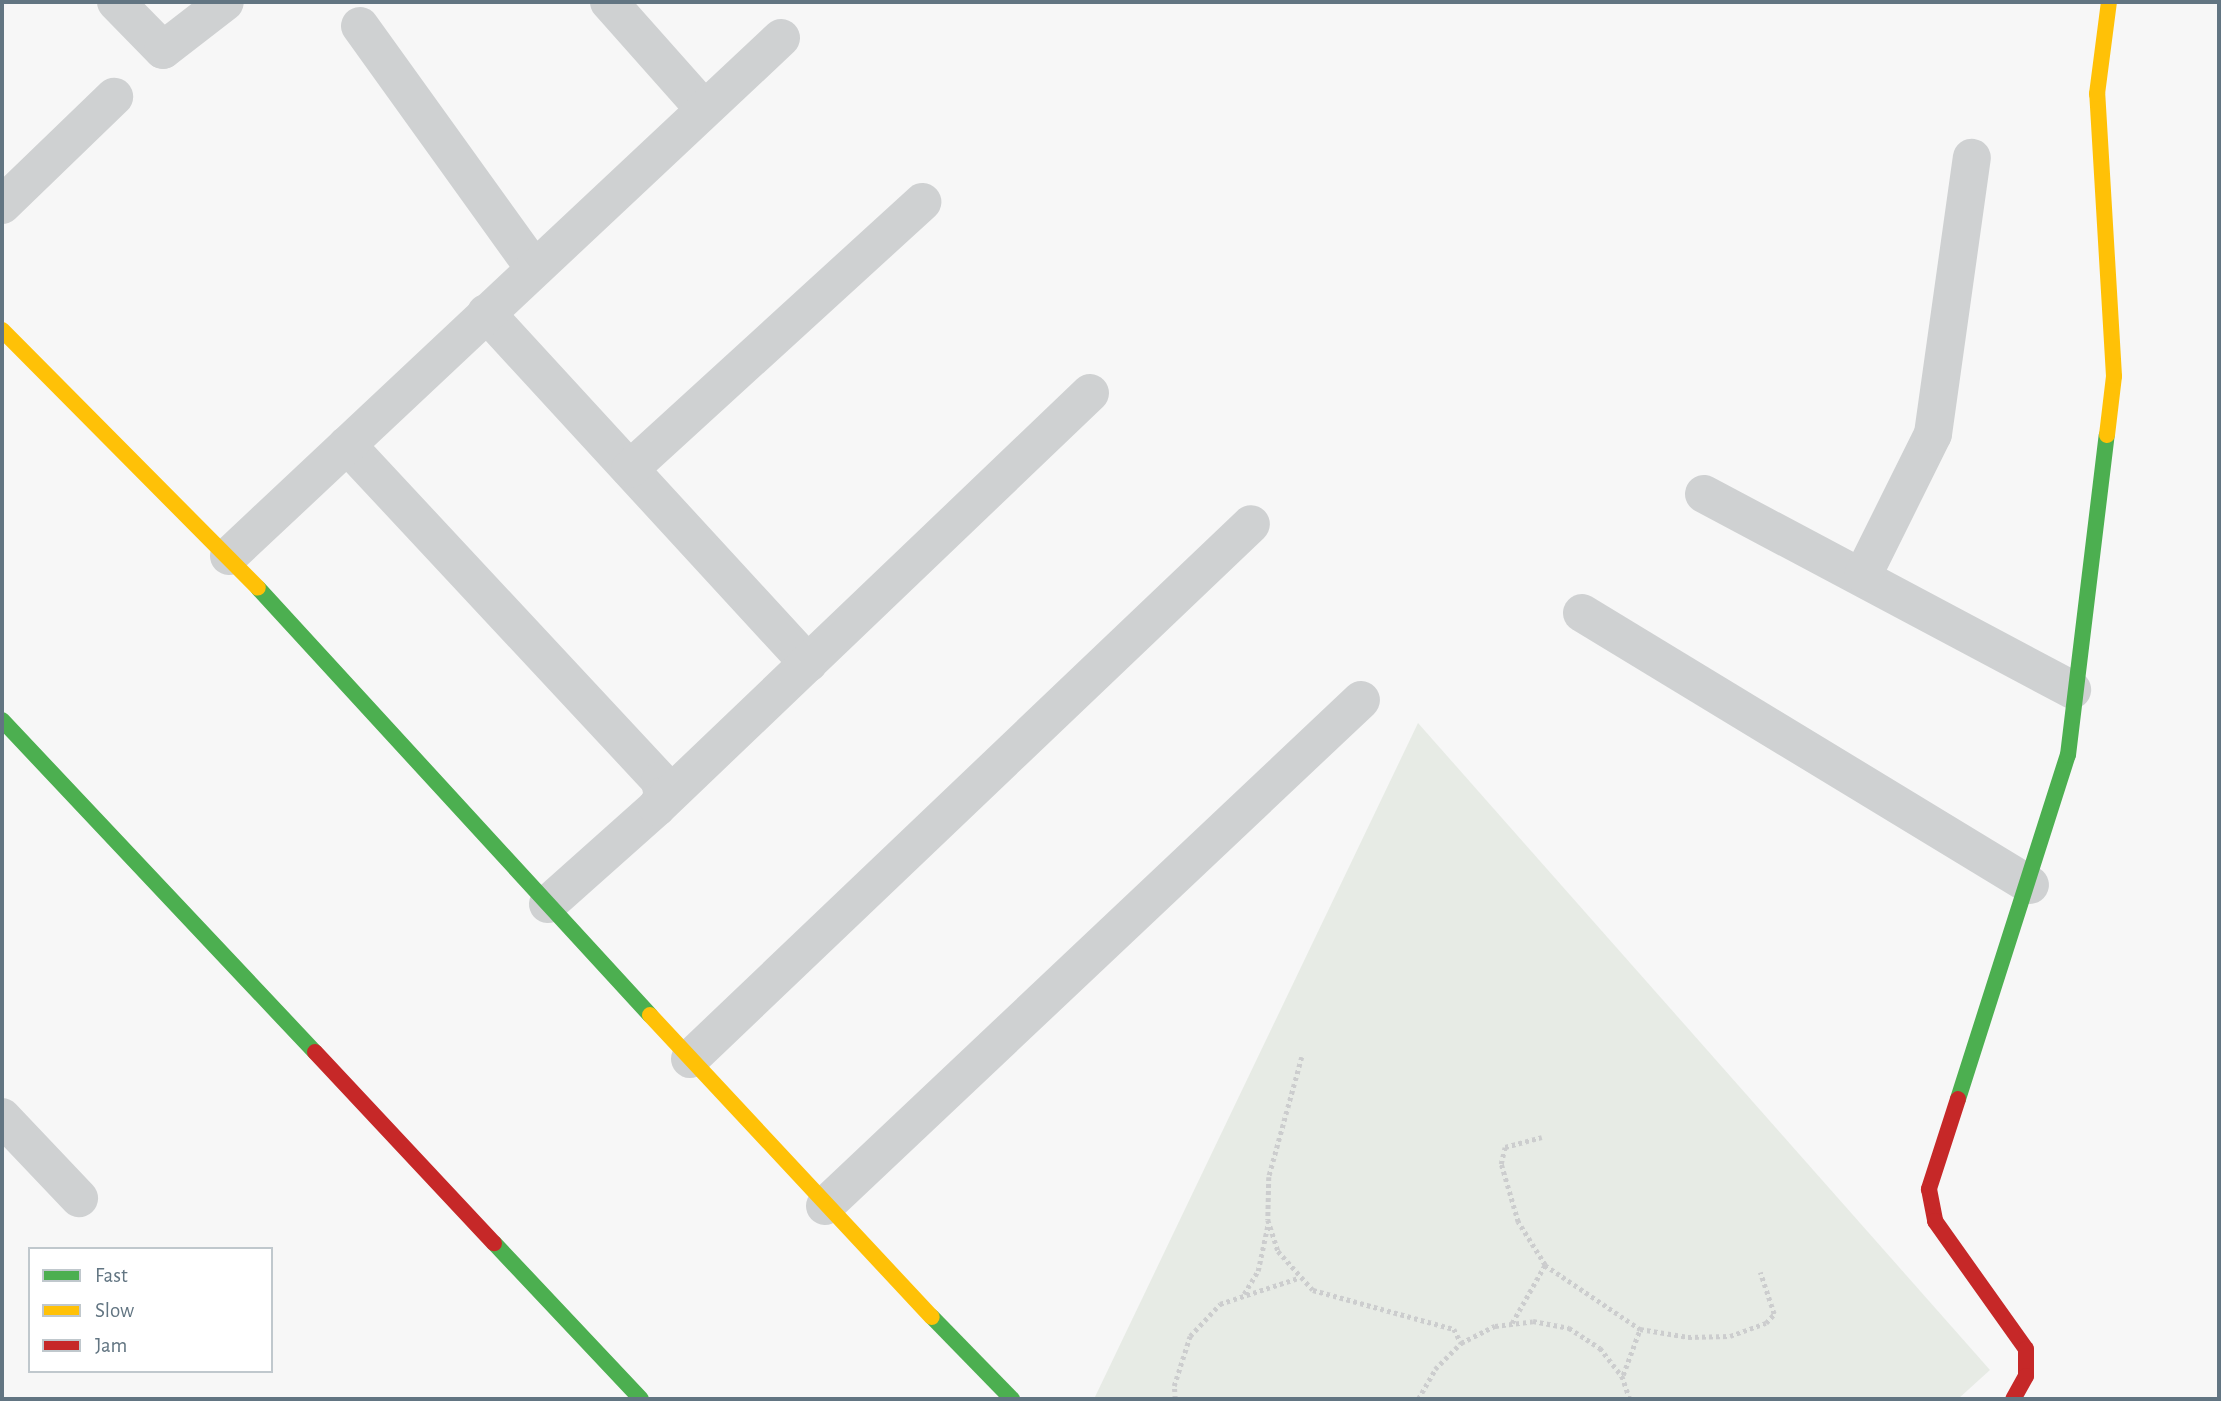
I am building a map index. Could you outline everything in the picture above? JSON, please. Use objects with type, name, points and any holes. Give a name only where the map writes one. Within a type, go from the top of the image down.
[{"type":"street","points":[[116,2],[163,50],[225,2]]},
{"type":"street","points":[[609,2],[703,108]]},
{"type":"street","points":[[2013,1399],[2026,1376],[2026,1349],[1935,1221],[1929,1189],[2063,782],[2072,690],[2114,376],[2096,94],[2109,2]]},
{"type":"street","points":[[360,26],[534,268]]},
{"type":"street","points":[[229,556],[703,108],[781,38]]},
{"type":"street","points":[[2,205],[114,97]]},
{"type":"street","points":[[1863,575],[1933,433],[1972,158]]},
{"type":"street","points":[[630,469],[922,202]]},
{"type":"street","points":[[486,313],[808,663]]},
{"type":"street","points":[[2,330],[229,556],[825,1206],[1012,1399]]},
{"type":"street","points":[[548,904],[657,807],[1090,393]]},
{"type":"street","points":[[346,444],[660,781],[663,796],[657,807]]},
{"type":"street","points":[[1704,494],[1863,575],[2072,690]]},
{"type":"street","points":[[690,1059],[1251,524]]},
{"type":"street","points":[[1582,613],[2030,885]]},
{"type":"street","points":[[825,1206],[1361,700]]},
{"type":"street","points":[[2,720],[628,1395]]},
{"type":"street","points":[[2,1117],[79,1198]]},
{"type":"path","points":[[1244,1294],[1261,1261],[1268,1220],[1269,1177],[1302,1057]]},
{"type":"path","points":[[1542,1137],[1505,1147],[1501,1164],[1518,1222],[1545,1265],[1640,1329],[1730,1336],[1766,1323],[1774,1314],[1760,1272]]},
{"type":"path","points":[[1268,1220],[1278,1251],[1298,1278],[1313,1290],[1454,1329],[1461,1343]]},
{"type":"path","points":[[1512,1324],[1545,1265]]},
{"type":"path","points":[[1175,1399],[1174,1386],[1190,1336],[1220,1304],[1298,1278]]},
{"type":"path","points":[[1418,1399],[1435,1369],[1461,1343],[1495,1326],[1533,1321],[1569,1328],[1600,1348],[1622,1376],[1630,1399]]},
{"type":"path","points":[[1622,1376],[1640,1329]]},
{"type":"shaded area","points":[[1418,723],[1990,1370],[1958,1399],[1094,1399]]},
{"type":"traffic: fast","points":[[1958,1099],[2068,755],[2107,435]]},
{"type":"traffic: fast","points":[[258,588],[650,1015]]},
{"type":"traffic: fast","points":[[2,720],[315,1052]]},
{"type":"traffic: fast","points":[[494,1243],[641,1399]]},
{"type":"traffic: fast","points":[[932,1317],[1012,1399]]},
{"type":"traffic: slow","points":[[2107,435],[2114,376],[2097,94],[2109,2]]},
{"type":"traffic: slow","points":[[2,330],[258,588]]},
{"type":"traffic: slow","points":[[650,1015],[932,1317]]},
{"type":"traffic: jam","points":[[315,1052],[494,1243]]},
{"type":"traffic: jam","points":[[1958,1099],[1929,1189],[1935,1221],[2026,1349],[2026,1376],[2013,1399]]}]
